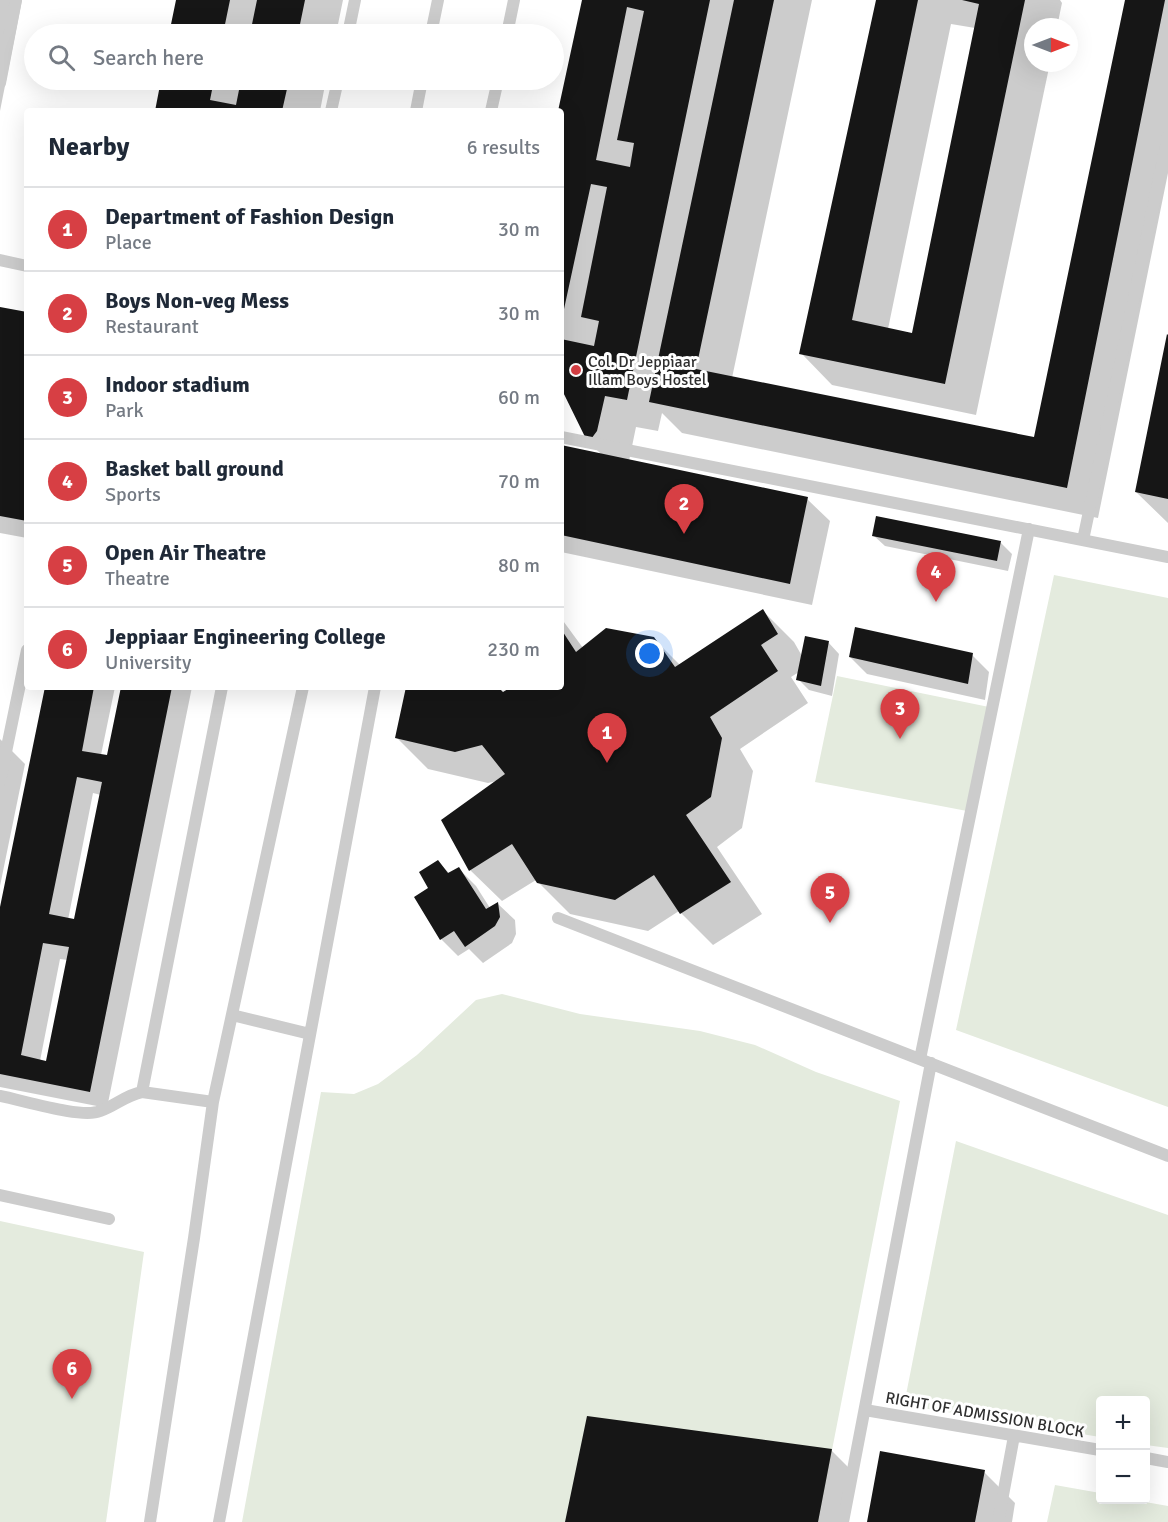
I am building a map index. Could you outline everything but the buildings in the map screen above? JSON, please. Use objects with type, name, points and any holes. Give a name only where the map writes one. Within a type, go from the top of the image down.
[{"type":"lane","points":[[0,83],[16,0]]},
{"type":"lane","points":[[350,24],[355,0]]},
{"type":"lane","points":[[433,24],[438,0]]},
{"type":"lane","points":[[509,24],[514,0]]},
{"type":"lane","points":[[333,108],[336,90]]},
{"type":"lane","points":[[417,108],[420,90]]},
{"type":"lane","points":[[492,108],[496,90]]},
{"type":"lane","points":[[1083,540],[1168,136]]},
{"type":"lane","points":[[0,261],[24,265]]},
{"type":"lane","points":[[564,438],[1168,557]]},
{"type":"lane","points":[[0,526],[24,530]]},
{"type":"lane","points":[[843,1522],[865,1410],[925,1061],[1029,529]]},
{"type":"lane","points":[[0,781],[24,665]]},
{"type":"lane","points":[[142,1092],[221,690]]},
{"type":"lane","points":[[150,1522],[213,1102],[302,690]]},
{"type":"lane","points":[[219,1522],[374,690]]},
{"type":"lane","points":[[558,918],[1168,1156]]},
{"type":"lane","points":[[232,1015],[310,1034]]},
{"type":"lane","points":[[0,1096],[83,1114],[100,1112],[133,1094],[142,1092],[213,1102]]},
{"type":"lane","points":[[0,1195],[109,1219]]},
{"type":"lane","name":"RIGHT OF ADMISSION BLOCK","points":[[865,1410],[1096,1449]]},
{"type":"lane","points":[[998,1522],[1014,1436]]},
{"type":"lane","points":[[1150,1459],[1168,1462]]},
{"type":"shaded area","points":[[1054,575],[1168,598],[1168,1107],[956,1030]]},
{"type":"shaded area","points":[[837,676],[989,707],[967,811],[815,782]]},
{"type":"shaded area","points":[[502,994],[580,1014],[700,1031],[755,1045],[816,1072],[900,1101],[818,1522],[242,1522],[321,1092],[354,1094],[378,1084],[417,1055],[476,1000]]},
{"type":"shaded area","points":[[956,1141],[1168,1215],[1168,1448],[1150,1446],[1150,1396],[1096,1396],[1096,1436],[904,1405]]},
{"type":"shaded area","points":[[0,1221],[144,1252],[106,1522],[0,1522]]},
{"type":"shaded area","points":[[1055,1485],[1096,1492],[1096,1504],[1150,1503],[1168,1506],[1168,1522],[1047,1522]]},
{"type":"place","name":"Col. Dr Jeppiaar Illam Boys Hostel","points":[[576,370]]},
{"type":"place","name":"Boys Non-veg Mess","points":[[684,534]]},
{"type":"place","name":"Basket ball ground","points":[[936,602]]},
{"type":"place","name":"Indoor stadium","points":[[900,739]]},
{"type":"place","name":"Department of Fashion Design","points":[[607,763]]},
{"type":"place","name":"Open Air Theatre","points":[[830,923]]},
{"type":"place","name":"Jeppiaar Engineering College","points":[[72,1399]]}]
